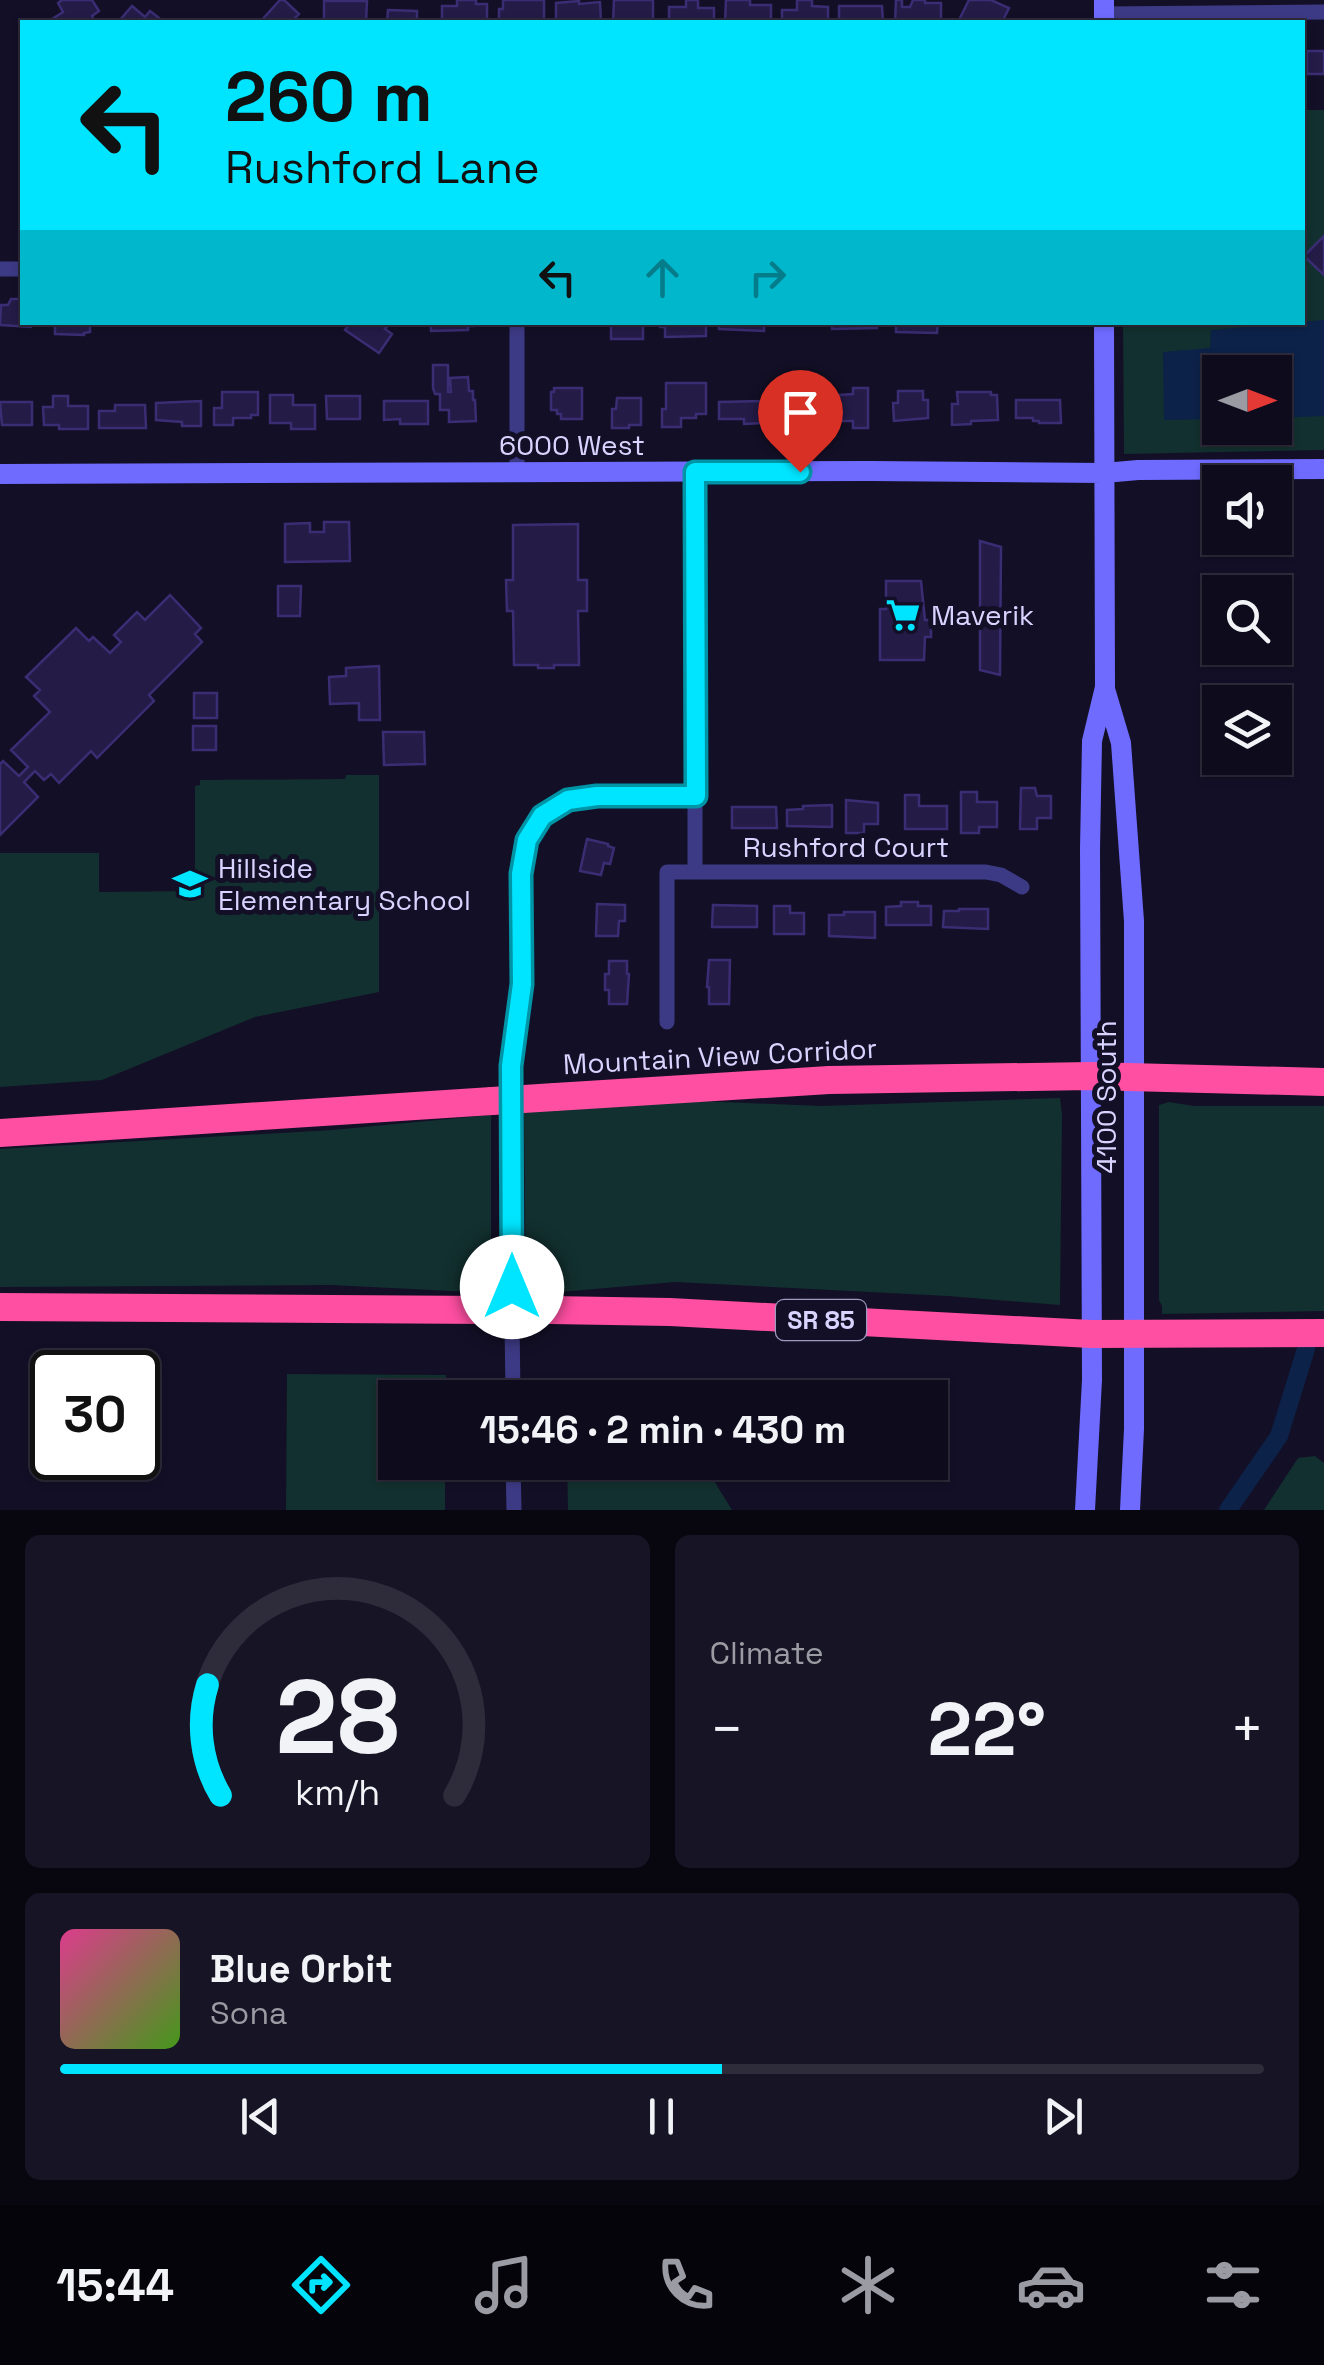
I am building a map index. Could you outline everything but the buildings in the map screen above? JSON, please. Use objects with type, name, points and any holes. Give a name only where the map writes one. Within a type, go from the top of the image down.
[{"type":"highway","name":"Mountain View Corridor","points":[[0,1133],[830,1080],[1134,1076],[1324,1082]]},
{"type":"highway","name":"SR 85","points":[[0,1307],[670,1312],[1091,1334],[1324,1332]]},
{"type":"main road","name":"4100 South","points":[[1085,1510],[1091,1425],[1092,742],[1105,688],[1104,325]]},
{"type":"main road","name":"6000 West","points":[[0,474],[1324,470]]},
{"type":"main road","name":"4100 South","points":[[1105,688],[1121,743],[1134,921],[1134,1429],[1130,1510]]},
{"type":"street","points":[[1103,12],[1235,6],[1324,12]]},
{"type":"street","points":[[516,325],[517,472]]},
{"type":"street","points":[[695,472],[696,872]]},
{"type":"street","points":[[513,1380],[511,1066],[522,984],[524,850],[542,816],[568,800],[597,796],[696,796]]},
{"type":"street","name":"Rushford Court","points":[[667,1022],[667,872],[986,872],[1001,874],[1022,887]]},
{"type":"street","points":[[514,1480],[514,1510]]},
{"type":"green space","points":[[1305,110],[1324,110],[1324,450],[1124,454],[1123,325],[1305,325]]},
{"type":"green space","points":[[346,775],[379,775],[379,992],[255,1017],[102,1080],[0,1087],[0,853],[99,853],[99,892],[195,891],[195,786],[200,785],[200,780],[345,779]]},
{"type":"green space","points":[[1060,1098],[1060,1305],[675,1282],[526,1295],[524,1112],[697,1101],[821,1106]]},
{"type":"green space","points":[[1169,1102],[1194,1106],[1324,1106],[1324,1311],[1162,1314],[1159,1105]]},
{"type":"green space","points":[[491,1115],[491,1293],[331,1285],[0,1287],[0,1149],[332,1130]]},
{"type":"green space","points":[[287,1374],[446,1375],[446,1380],[378,1380],[378,1480],[445,1480],[445,1510],[286,1510]]},
{"type":"green space","points":[[1315,1456],[1324,1463],[1324,1510],[1264,1510],[1298,1458]]},
{"type":"green space","points":[[567,1480],[713,1480],[732,1510],[568,1510]]},
{"type":"water","points":[[1324,320],[1324,416],[1292,417],[1292,355],[1202,355],[1202,419],[1164,420],[1163,352],[1210,348],[1211,330],[1305,325],[1305,322]]},
{"type":"waterway","points":[[1228,1510],[1279,1436],[1306,1349]]},
{"type":"place","name":"Maverik","points":[[903,615]]},
{"type":"place","name":"Hillside Elementary School","points":[[190,884]]},
{"type":"route","points":[[512,1287],[511,1066],[522,984],[521,874],[527,840],[542,816],[568,800],[597,796],[696,796],[695,472],[800,472]]}]
